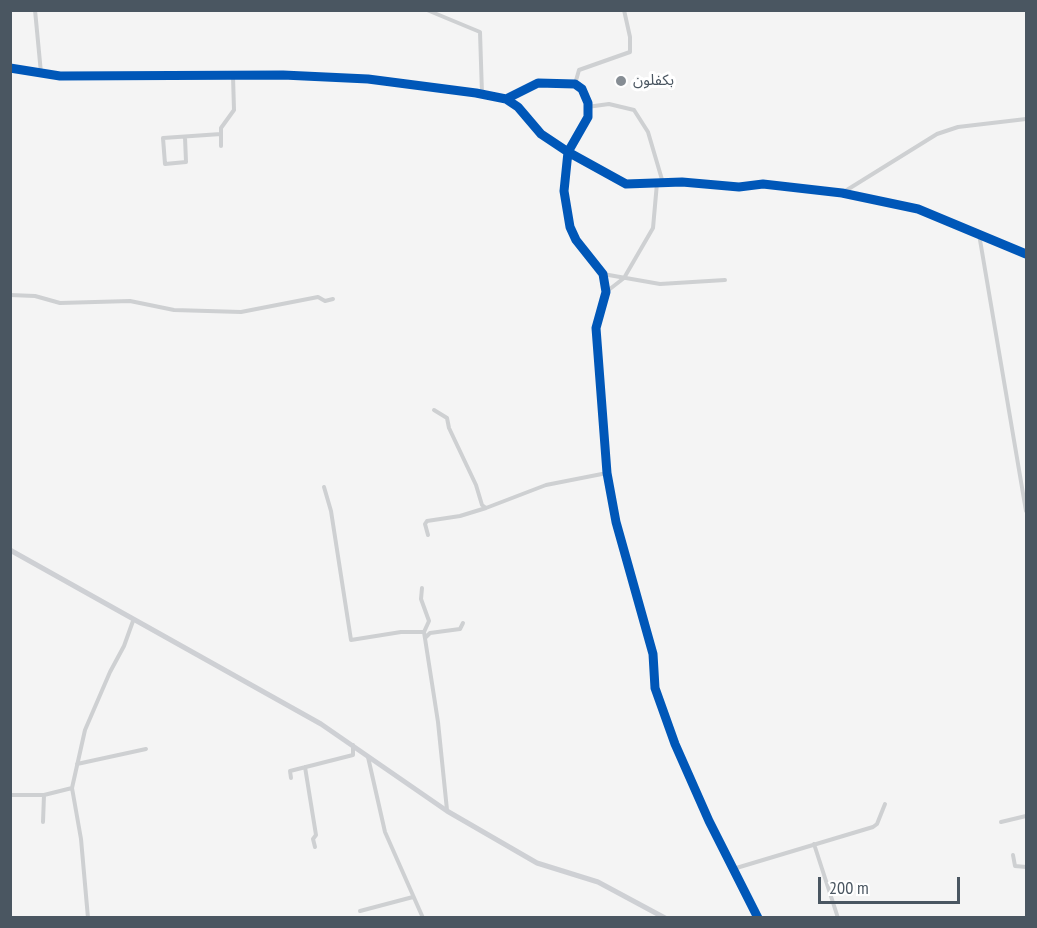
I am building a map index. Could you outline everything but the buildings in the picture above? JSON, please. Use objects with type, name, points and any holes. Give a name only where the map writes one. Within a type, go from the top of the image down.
[{"type":"street","points":[[35,10],[40,73]]},
{"type":"street","points":[[427,10],[480,32],[482,94]]},
{"type":"street","points":[[575,84],[579,70],[630,52],[630,37],[624,10]]},
{"type":"street","points":[[10,68],[60,76],[368,79],[482,94],[506,99],[519,107],[541,134],[568,152],[626,183],[739,187],[763,184],[842,193],[918,209],[1026,254]]},
{"type":"street","points":[[222,146],[223,122],[234,110],[233,76]]},
{"type":"street","points":[[506,99],[538,83],[575,84],[582,89],[588,117],[568,152],[564,191],[570,226],[576,240],[603,274],[606,292],[596,328],[607,473],[616,522],[653,654],[655,688],[675,744],[758,918]]},
{"type":"street","points":[[587,107],[609,104],[634,110],[648,132],[660,183],[652,228],[624,278],[606,292]]},
{"type":"street","points":[[842,193],[937,134],[958,127],[1026,119]]},
{"type":"street","points":[[185,136],[186,162],[165,164],[164,138],[185,136],[221,134]]},
{"type":"street","points":[[978,233],[1026,511]]},
{"type":"street","points":[[603,274],[660,284],[725,280]]},
{"type":"street","points":[[10,295],[35,296],[60,303],[130,301],[163,308],[206,312],[241,312],[318,297],[325,301],[333,299]]},
{"type":"street","points":[[434,410],[447,418],[449,428],[476,485],[482,505],[486,508]]},
{"type":"street","points":[[428,535],[425,524],[427,521],[460,516],[546,485],[607,473]]},
{"type":"street","points":[[324,487],[343,578],[351,640],[401,632],[425,635],[460,629],[463,623]]},
{"type":"street","points":[[10,550],[133,621],[321,724],[447,811],[537,863],[598,882],[665,917]]},
{"type":"street","points":[[422,588],[421,598],[429,621],[425,635],[447,811]]},
{"type":"street","points":[[88,918],[81,839],[72,788],[85,730],[124,646],[133,621]]},
{"type":"street","points":[[291,778],[290,771],[353,755],[353,744]]},
{"type":"street","points":[[77,764],[146,749]]},
{"type":"street","points":[[367,755],[385,832],[423,918]]},
{"type":"street","points":[[305,767],[316,835],[313,839],[315,847]]},
{"type":"street","points":[[10,795],[44,795],[72,788]]},
{"type":"street","points":[[43,822],[44,795]]},
{"type":"street","points":[[733,869],[873,827],[878,824],[885,804]]},
{"type":"street","points":[[1001,822],[1026,816]]},
{"type":"street","points":[[814,844],[838,918]]},
{"type":"street","points":[[1013,855],[1016,866],[1026,867]]},
{"type":"street","points":[[360,911],[413,897]]},
{"type":"cycle path","points":[[10,68],[60,76],[283,75],[368,79],[476,93],[506,99],[518,107],[541,134],[568,152],[626,184],[682,182],[739,187],[763,184],[842,193],[918,209],[1026,254]]},
{"type":"cycle path","points":[[506,99],[538,83],[575,84],[582,89],[588,103],[588,117],[568,152],[564,191],[570,227],[576,240],[603,274],[606,292],[596,328],[607,473],[616,522],[653,654],[655,688],[675,744],[709,821],[758,918]]},
{"type":"place","name":"بكفلون","points":[[621,81]]}]
